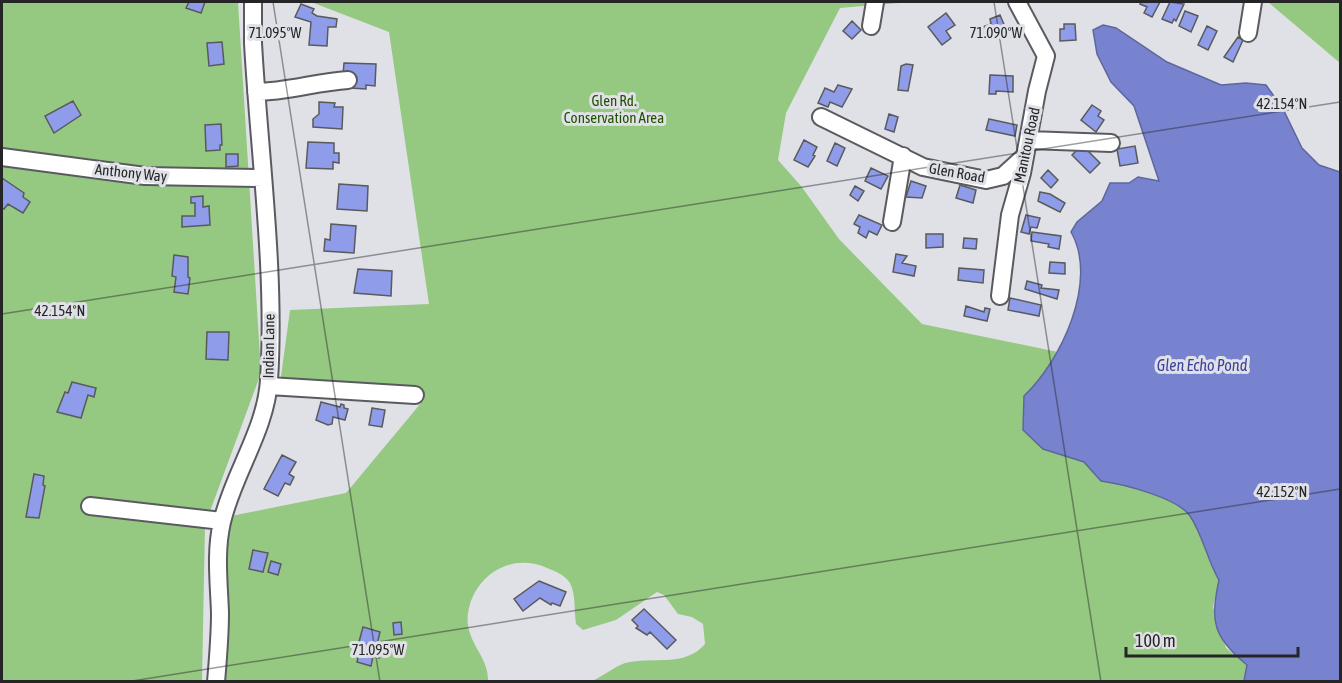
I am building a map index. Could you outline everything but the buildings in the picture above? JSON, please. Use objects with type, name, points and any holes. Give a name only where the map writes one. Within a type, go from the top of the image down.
[{"type":"street","name":"Indian Lane","points":[[216,681],[220,614],[218,555],[222,520],[258,426],[268,386],[269,298],[256,92],[253,2]]},
{"type":"street","points":[[871,26],[875,2]]},
{"type":"street","name":"Manitou Road","points":[[1000,296],[1010,215],[1046,56],[1017,2]]},
{"type":"street","points":[[1248,33],[1253,2]]},
{"type":"street","points":[[256,92],[281,92],[326,81],[348,80]]},
{"type":"street","name":"Glen Road","points":[[821,117],[923,167],[986,180],[1002,176],[1027,148]]},
{"type":"street","points":[[1027,148],[1111,143]]},
{"type":"street","points":[[892,222],[903,156]]},
{"type":"street","name":"Anthony Way","points":[[2,157],[146,176],[261,178]]},
{"type":"street","points":[[268,386],[414,395]]},
{"type":"street","points":[[90,506],[222,520]]},
{"type":"green space","points":[[2,2],[238,2],[261,373],[205,525],[202,681],[2,681]]},
{"type":"green space","name":"Glen Rd. Conservation Area","points":[[311,2],[911,2],[840,8],[786,113],[778,160],[801,186],[839,239],[922,324],[1058,352],[1040,380],[1024,396],[1043,449],[1084,462],[1101,481],[1136,489],[1184,509],[1198,531],[1219,580],[1213,607],[1226,648],[1247,665],[1244,682],[592,681],[625,663],[678,659],[688,656],[705,644],[703,624],[692,617],[678,614],[664,595],[657,592],[616,620],[583,630],[576,624],[573,592],[568,580],[547,568],[522,563],[499,569],[489,576],[480,584],[469,608],[469,629],[487,671],[488,681],[217,682],[226,517],[346,493],[421,403],[280,384],[290,310],[429,304],[389,32]]},
{"type":"green space","points":[[1268,2],[1340,2],[1340,63]]},
{"type":"water","name":"Glen Echo Pond","points":[[1103,25],[1116,28],[1167,62],[1221,85],[1246,83],[1266,85],[1283,109],[1302,148],[1319,165],[1340,172],[1340,681],[1244,681],[1247,665],[1227,646],[1217,628],[1215,607],[1219,580],[1198,531],[1184,509],[1136,489],[1101,481],[1084,462],[1043,449],[1023,430],[1024,396],[1038,381],[1063,342],[1078,296],[1081,273],[1079,252],[1071,232],[1077,222],[1102,201],[1110,183],[1129,183],[1138,177],[1159,181],[1134,106],[1111,82],[1097,54],[1093,30]]}]
